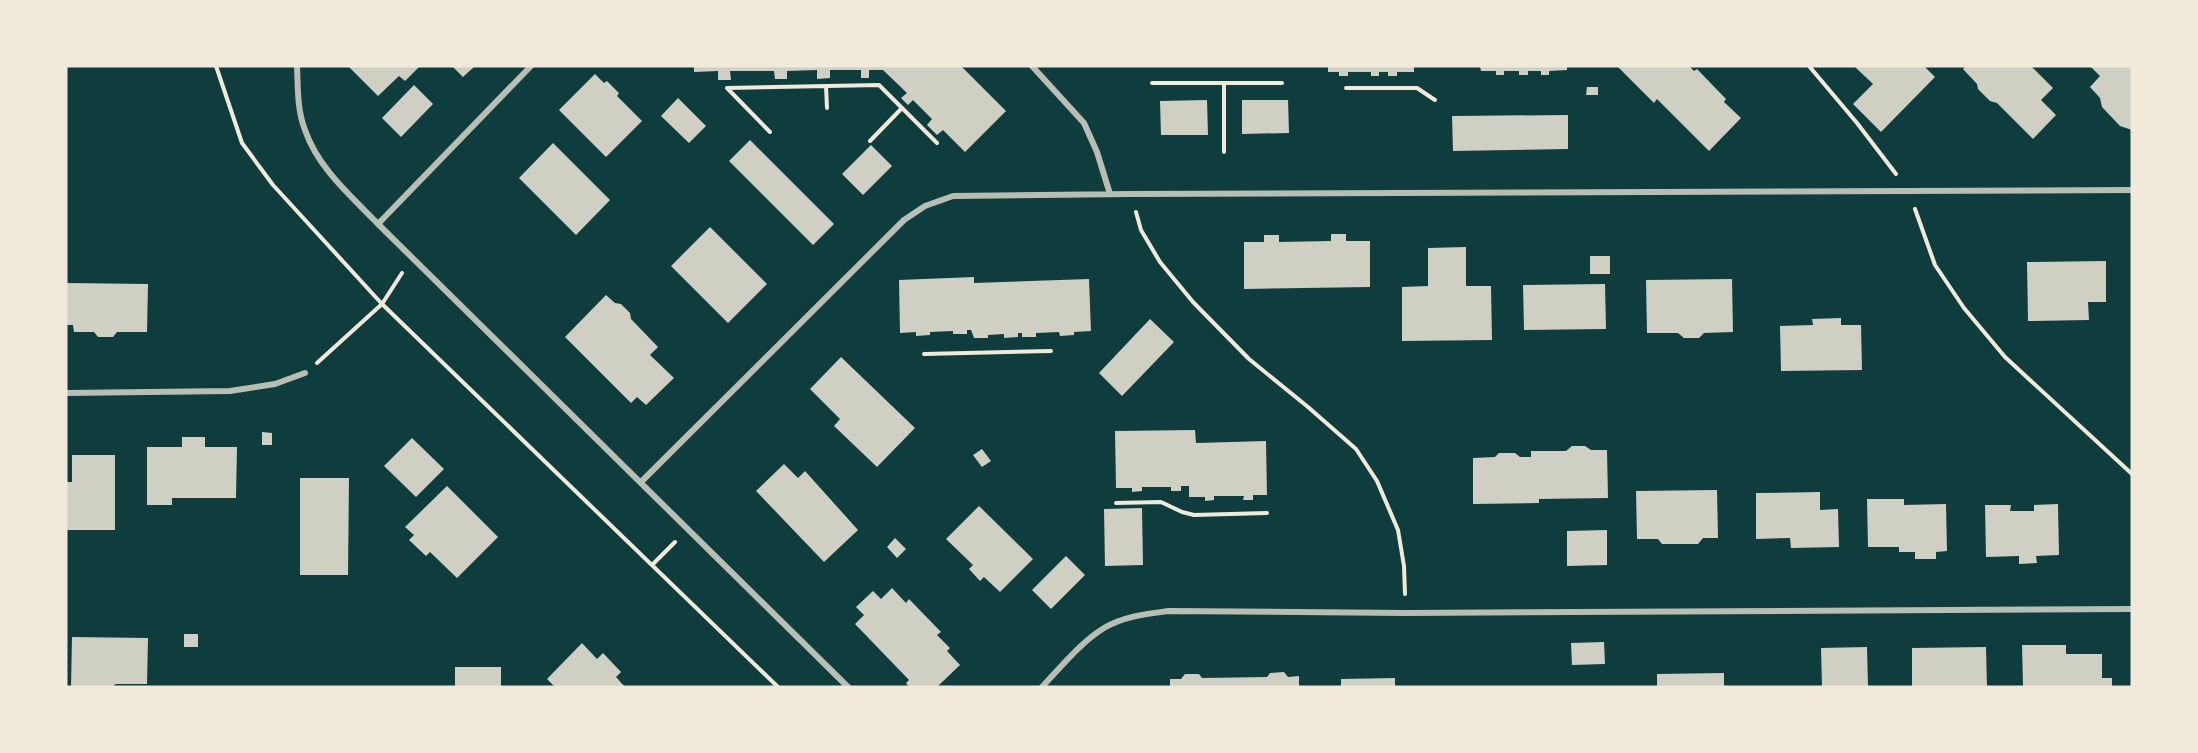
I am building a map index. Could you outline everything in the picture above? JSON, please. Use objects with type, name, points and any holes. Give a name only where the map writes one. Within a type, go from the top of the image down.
[{"type":"street","points":[[297,66],[299,104],[304,129],[313,150],[326,170],[412,258],[848,687]]},
{"type":"street","points":[[378,224],[531,66]]},
{"type":"street","points":[[1032,66],[1084,123],[1097,152],[1110,194]]},
{"type":"street","points":[[641,482],[904,220],[925,206],[953,196],[2132,190]]},
{"type":"street","points":[[66,393],[230,391],[275,384],[305,373]]},
{"type":"street","points":[[1042,687],[1081,647],[1105,628],[1138,615],[1169,611],[1405,613],[2132,609]]},
{"type":"path","points":[[216,66],[242,143],[273,185],[382,304],[778,687]]},
{"type":"path","points":[[1809,66],[1857,123],[1908,190],[1935,265],[1964,308],[2005,357],[2132,474]]},
{"type":"path","points":[[1152,83],[1282,83]]},
{"type":"path","points":[[1224,83],[1224,152]]},
{"type":"path","points":[[770,132],[727,88],[879,85],[937,143]]},
{"type":"path","points":[[826,86],[827,108]]},
{"type":"path","points":[[1346,88],[1417,88],[1434,100]]},
{"type":"path","points":[[870,141],[902,108]]},
{"type":"path","points":[[1130,194],[1141,230],[1160,262],[1193,302],[1249,358],[1356,449],[1377,481],[1398,530],[1404,566],[1405,613]]},
{"type":"path","points":[[305,373],[382,304],[412,258]]},
{"type":"path","points":[[924,354],[1051,351]]},
{"type":"path","points":[[1116,503],[1161,502],[1194,515],[1267,513]]},
{"type":"path","points":[[652,565],[688,528]]},
{"type":"building","points":[[348,66],[420,66],[405,81],[399,76],[378,96]]},
{"type":"building","points":[[452,66],[475,66],[463,77]]},
{"type":"building","points":[[694,66],[961,66],[1006,111],[965,152],[943,130],[937,135],[927,125],[932,119],[913,100],[908,105],[901,98],[907,93],[883,70],[869,70],[869,78],[861,78],[861,70],[830,70],[830,78],[817,79],[817,70],[787,71],[787,79],[775,79],[774,71],[730,71],[731,80],[718,80],[718,71],[694,72]]},
{"type":"building","points":[[1328,66],[1414,66],[1414,72],[1397,72],[1397,76],[1388,76],[1388,72],[1379,72],[1379,76],[1371,76],[1371,72],[1348,72],[1348,76],[1339,76],[1339,72],[1328,72]]},
{"type":"building","points":[[1480,66],[1567,66],[1567,70],[1549,71],[1549,75],[1541,75],[1541,71],[1528,71],[1528,75],[1519,75],[1519,71],[1504,71],[1504,75],[1496,75],[1496,71],[1481,71]]},
{"type":"building","points":[[1617,66],[1689,66],[1694,71],[1697,69],[1726,99],[1724,102],[1741,118],[1709,151],[1657,99],[1654,103]]},
{"type":"building","points":[[1854,66],[1924,66],[1935,77],[1881,132],[1853,104],[1873,84]]},
{"type":"building","points":[[1966,66],[2031,66],[2053,88],[2041,100],[2056,115],[2033,139],[1997,103],[1990,101],[1978,89],[1977,84],[1963,69]]},
{"type":"building","points":[[2090,66],[2132,66],[2132,130],[2120,126],[2102,107],[2100,98],[2090,87],[2100,76]]},
{"type":"building","points":[[595,74],[604,83],[607,81],[619,93],[617,96],[642,121],[606,157],[559,110]]},
{"type":"building","points":[[414,85],[433,104],[401,137],[382,118]]},
{"type":"building","points":[[1587,87],[1598,87],[1598,95],[1586,95]]},
{"type":"building","points":[[678,98],[706,126],[689,143],[661,116]]},
{"type":"building","points":[[1207,100],[1208,135],[1161,135],[1160,101]]},
{"type":"building","points":[[1242,100],[1288,100],[1289,133],[1242,134]]},
{"type":"building","points":[[1568,115],[1568,149],[1453,151],[1452,116]]},
{"type":"building","points":[[750,140],[834,224],[813,245],[729,161]]},
{"type":"building","points":[[553,143],[610,200],[576,235],[519,178]]},
{"type":"building","points":[[871,145],[892,166],[863,195],[842,174]]},
{"type":"building","points":[[710,227],[767,284],[728,323],[671,266]]},
{"type":"building","points":[[1331,234],[1346,234],[1346,241],[1370,241],[1370,287],[1244,289],[1244,242],[1264,242],[1264,235],[1279,235],[1279,242],[1331,241]]},
{"type":"building","points":[[1466,247],[1466,286],[1491,286],[1492,340],[1402,341],[1402,287],[1428,286],[1428,248]]},
{"type":"building","points":[[1590,256],[1610,256],[1610,274],[1590,274]]},
{"type":"building","points":[[2106,261],[2106,302],[2088,302],[2089,320],[2028,321],[2027,262]]},
{"type":"building","points":[[974,277],[974,283],[1089,279],[1091,331],[1060,336],[1059,332],[1036,333],[1036,337],[1022,337],[1022,333],[1018,333],[1018,337],[1004,338],[1004,334],[988,335],[988,338],[974,338],[971,330],[967,330],[967,334],[953,334],[953,331],[930,332],[930,335],[916,336],[916,332],[900,333],[899,280]]},
{"type":"building","points":[[1732,279],[1733,332],[1704,333],[1699,338],[1684,338],[1678,333],[1647,333],[1646,280]]},
{"type":"building","points":[[66,283],[148,284],[147,332],[117,332],[113,337],[98,337],[94,332],[74,332],[73,325],[66,325]]},
{"type":"building","points":[[1605,284],[1606,329],[1524,330],[1523,285]]},
{"type":"building","points":[[606,295],[630,313],[631,319],[658,347],[650,355],[674,378],[646,405],[637,397],[631,403],[565,337]]},
{"type":"building","points":[[1841,318],[1841,325],[1861,325],[1862,370],[1781,371],[1780,326],[1813,325],[1812,319]]},
{"type":"building","points":[[1150,319],[1174,342],[1122,396],[1099,373]]},
{"type":"building","points":[[841,357],[915,428],[877,467],[834,426],[840,419],[810,389]]},
{"type":"building","points":[[1195,430],[1196,443],[1266,441],[1267,495],[1253,495],[1253,500],[1243,500],[1244,496],[1214,496],[1214,500],[1205,501],[1205,497],[1189,497],[1189,486],[1181,486],[1181,491],[1171,491],[1171,487],[1142,487],[1142,491],[1132,492],[1132,488],[1116,488],[1115,431]]},
{"type":"building","points":[[262,432],[272,433],[272,445],[262,445]]},
{"type":"building","points":[[182,437],[205,437],[205,447],[237,447],[236,498],[172,498],[172,505],[147,505],[147,447],[182,447]]},
{"type":"building","points":[[412,438],[444,469],[416,497],[384,466]]},
{"type":"building","points":[[1572,446],[1585,446],[1591,450],[1607,450],[1608,498],[1539,499],[1539,503],[1473,504],[1473,458],[1495,457],[1499,453],[1515,453],[1520,457],[1531,457],[1531,451],[1566,451]]},
{"type":"building","points":[[982,449],[991,461],[982,467],[973,455]]},
{"type":"building","points":[[72,455],[115,455],[115,530],[66,530],[66,482],[72,482]]},
{"type":"building","points":[[784,464],[798,478],[805,471],[858,530],[824,562],[756,491]]},
{"type":"building","points":[[300,478],[349,478],[348,575],[300,575]]},
{"type":"building","points":[[447,486],[498,537],[457,578],[430,552],[426,556],[409,540],[414,535],[405,527]]},
{"type":"building","points":[[1717,490],[1718,538],[1703,538],[1698,544],[1662,544],[1658,539],[1637,539],[1636,491]]},
{"type":"building","points":[[1820,492],[1820,510],[1838,509],[1839,547],[1791,548],[1790,538],[1756,539],[1756,493]]},
{"type":"building","points":[[1867,499],[1904,499],[1904,505],[1946,504],[1947,551],[1936,552],[1936,559],[1915,559],[1915,552],[1899,552],[1899,547],[1868,547]]},
{"type":"building","points":[[2058,504],[2059,555],[2036,556],[2037,563],[2019,564],[2019,556],[1986,557],[1985,505],[2011,505],[2010,511],[2034,511],[2034,505]]},
{"type":"building","points":[[979,506],[1033,559],[1000,592],[984,577],[980,581],[969,569],[973,565],[946,539]]},
{"type":"building","points":[[1142,508],[1143,565],[1105,566],[1104,509]]},
{"type":"building","points":[[1607,530],[1607,565],[1567,566],[1567,531]]},
{"type":"building","points":[[895,538],[906,549],[897,558],[887,547]]},
{"type":"building","points":[[1066,556],[1085,575],[1051,609],[1032,590]]},
{"type":"building","points":[[892,588],[906,603],[909,599],[941,632],[937,635],[950,648],[947,651],[960,665],[937,687],[909,687],[906,683],[909,680],[855,624],[864,615],[856,607],[873,591],[881,599]]},
{"type":"building","points":[[184,634],[198,634],[198,647],[184,647]]},
{"type":"building","points":[[72,637],[148,638],[147,684],[71,687]]},
{"type":"building","points":[[1604,642],[1605,664],[1572,665],[1571,643]]},
{"type":"building","points":[[582,643],[597,659],[603,653],[621,672],[616,677],[625,687],[555,687],[547,679]]},
{"type":"building","points":[[2022,645],[2066,645],[2066,654],[2102,654],[2102,678],[2112,678],[2112,687],[2023,687]]},
{"type":"building","points":[[1867,647],[1868,687],[1822,687],[1821,648]]},
{"type":"building","points":[[1986,647],[1987,687],[1912,687],[1912,648]]},
{"type":"building","points":[[455,667],[501,667],[501,687],[455,687]]},
{"type":"building","points":[[1284,672],[1288,677],[1299,676],[1299,687],[1170,687],[1170,679],[1181,679],[1185,674],[1199,674],[1202,678],[1267,677],[1270,673]]},
{"type":"building","points":[[1724,673],[1724,687],[1657,687],[1657,674]]},
{"type":"building","points":[[1395,678],[1395,687],[1341,687],[1341,679]]}]
